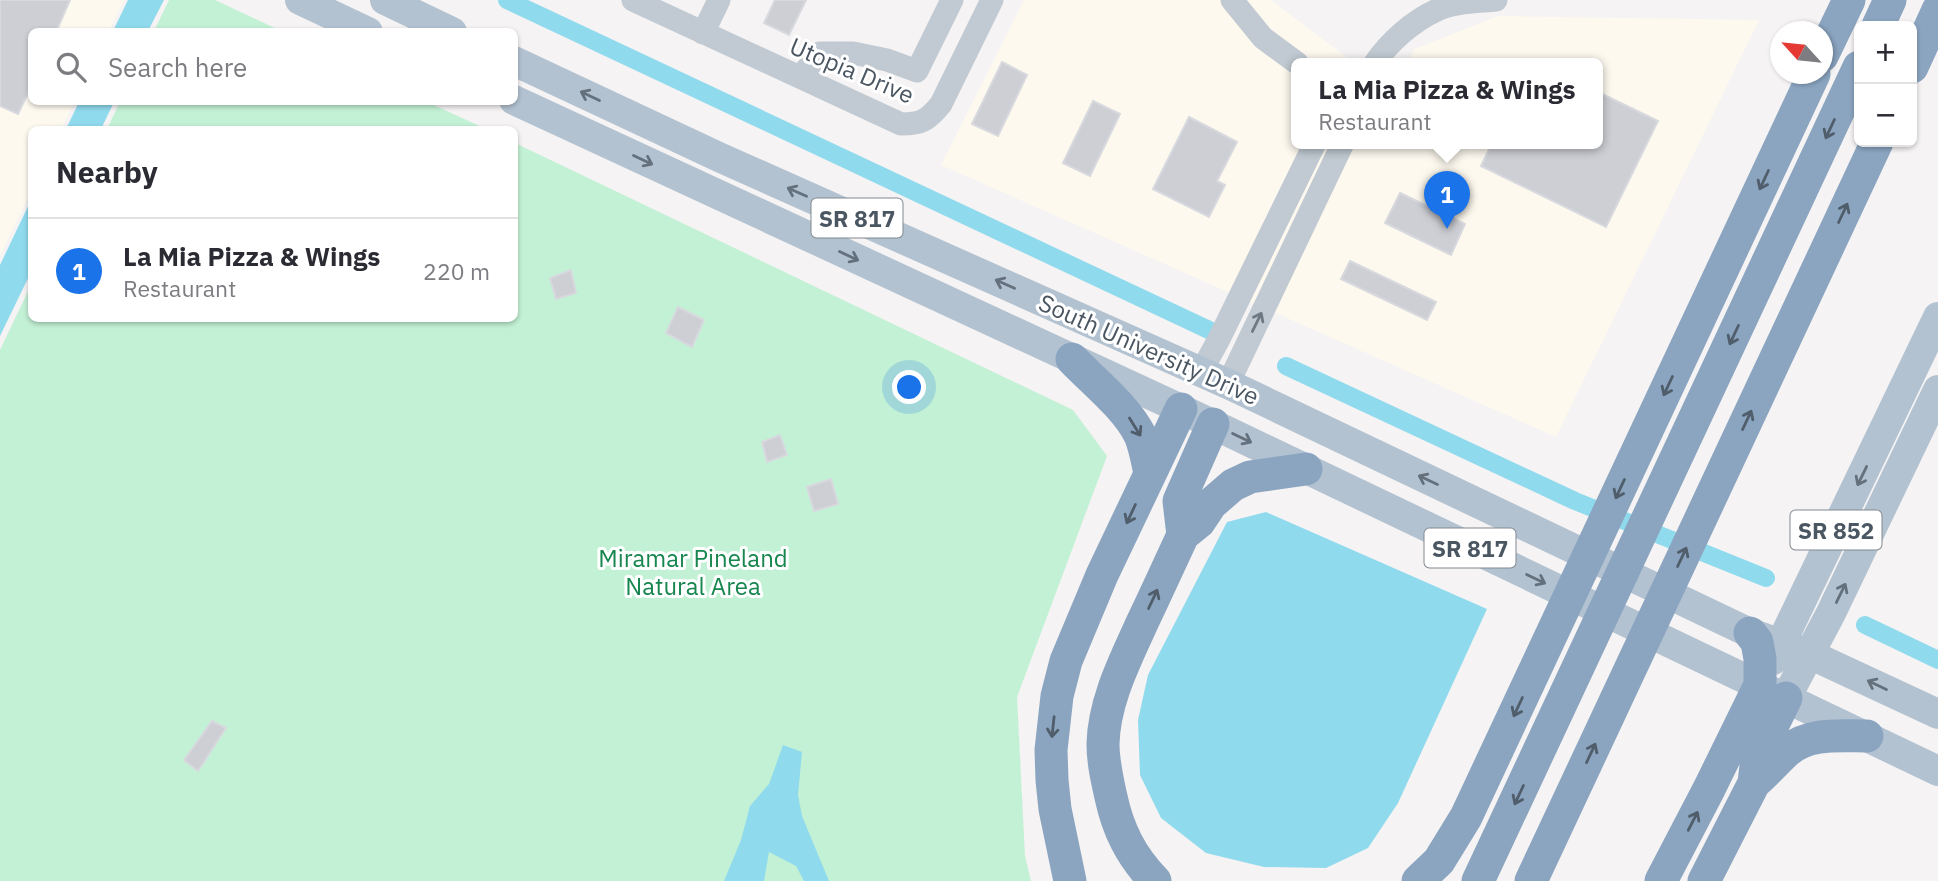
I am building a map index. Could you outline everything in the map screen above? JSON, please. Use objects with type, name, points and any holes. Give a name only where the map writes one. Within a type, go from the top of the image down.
[{"type":"highway","points":[[1833,33],[1849,0]]},
{"type":"highway","points":[[1880,21],[1890,0]]},
{"type":"highway","points":[[1917,55],[1938,10]]},
{"type":"highway","points":[[1478,881],[1854,78]]},
{"type":"highway","points":[[1418,881],[1439,861],[1466,817],[1809,84]]},
{"type":"highway","points":[[1531,881],[1875,147]]},
{"type":"highway","points":[[1072,359],[1135,425],[1143,442],[1150,473]]},
{"type":"highway","points":[[1070,881],[1055,810],[1052,780],[1051,750],[1057,696],[1066,661],[1102,575],[1181,409]]},
{"type":"highway","points":[[1183,536],[1179,501],[1213,424]]},
{"type":"highway","points":[[1154,881],[1130,851],[1121,831],[1106,772],[1103,742],[1106,716],[1115,686],[1183,536],[1199,522],[1211,504],[1233,485],[1250,477],[1306,469]]},
{"type":"highway","points":[[1704,881],[1754,783],[1756,758],[1773,692],[1760,659],[1757,642],[1750,633]]},
{"type":"highway","points":[[1661,881],[1704,800],[1773,692]]},
{"type":"highway","points":[[1754,783],[1789,750],[1803,741],[1821,737],[1867,736]]},
{"type":"main road","points":[[300,0],[360,28]]},
{"type":"main road","points":[[385,0],[444,28]]},
{"type":"main road","name":"South University Drive","points":[[518,63],[721,158],[1214,378],[1750,633],[1781,645]]},
{"type":"main road","name":"South University Drive","points":[[518,102],[1213,424],[1773,692]]},
{"type":"main road","name":"SR 852","points":[[1773,692],[1781,645],[1938,317]]},
{"type":"main road","points":[[1181,409],[1214,378]]},
{"type":"main road","points":[[1213,424],[1214,378]]},
{"type":"main road","name":"SR 852","points":[[1773,692],[1809,654],[1831,614],[1938,390]]},
{"type":"main road","name":"SR 817","points":[[1781,645],[1809,654],[1938,714]]},
{"type":"main road","name":"SR 817","points":[[1773,692],[1938,771]]},
{"type":"street","name":"Utopia Drive","points":[[633,0],[901,124],[915,124],[930,117],[941,104],[992,0]]},
{"type":"street","points":[[704,33],[719,0]]},
{"type":"street","points":[[800,77],[820,53],[853,53],[887,60],[917,71],[951,0]]},
{"type":"street","points":[[1232,0],[1263,38],[1291,59]]},
{"type":"street","points":[[1380,58],[1408,27],[1438,9],[1496,0]]},
{"type":"street","points":[[1214,378],[1219,339],[1312,149]]},
{"type":"street","points":[[1214,378],[1340,149]]},
{"type":"shaded area","points":[[0,0],[124,0],[110,28],[28,28],[28,105],[73,105],[63,126],[28,126],[28,197],[0,256]]},
{"type":"shaded area","points":[[1024,0],[1271,0],[1347,58],[1291,58],[1291,149],[1603,149],[1603,58],[1410,58],[1414,49],[1498,16],[1759,20],[1556,437],[941,165]]},
{"type":"green space","points":[[169,0],[215,0],[275,28],[155,28]]},
{"type":"green space","points":[[119,105],[434,105],[479,126],[108,126]]},
{"type":"green space","name":"Miramar Pineland Natural Area","points":[[518,144],[1073,410],[1107,456],[1017,697],[1025,856],[1031,881],[0,881],[0,350],[28,291],[28,322],[518,322]]},
{"type":"water","points":[[128,0],[164,0],[150,28],[114,28]]},
{"type":"water","points":[[78,105],[113,105],[102,126],[67,126]]},
{"type":"water","points":[[28,206],[28,278],[0,336],[0,265]]},
{"type":"water","points":[[1266,512],[1487,609],[1398,803],[1368,848],[1326,868],[1264,867],[1206,853],[1161,818],[1140,775],[1138,720],[1148,675],[1227,522]]},
{"type":"water","points":[[783,745],[802,752],[798,795],[802,816],[829,881],[804,881],[796,866],[769,852],[764,881],[724,881],[741,840],[750,806],[769,784]]},
{"type":"building","points":[[0,0],[70,0],[58,28],[28,28],[28,93],[18,114],[0,106]]},
{"type":"building","points":[[775,0],[806,0],[789,35],[764,23]]},
{"type":"building","points":[[1002,62],[1027,75],[998,136],[972,124]]},
{"type":"building","points":[[1603,94],[1658,121],[1606,227],[1481,166],[1489,149],[1603,149]]},
{"type":"building","points":[[1093,101],[1120,114],[1090,176],[1063,163]]},
{"type":"building","points":[[1189,117],[1237,142],[1217,181],[1225,185],[1209,217],[1153,189]]},
{"type":"building","points":[[1400,193],[1465,224],[1451,255],[1385,223]]},
{"type":"building","points":[[1350,261],[1436,302],[1427,320],[1341,279]]},
{"type":"building","points":[[571,270],[576,293],[556,299],[550,278]]},
{"type":"building","points":[[678,307],[704,320],[692,347],[666,333]]},
{"type":"building","points":[[780,435],[787,455],[767,462],[762,442]]},
{"type":"building","points":[[831,479],[838,504],[814,511],[807,487]]},
{"type":"building","points":[[212,721],[226,728],[198,771],[184,760]]},
{"type":"waterway","points":[[507,0],[1209,330]]},
{"type":"waterway","points":[[1286,366],[1575,501],[1766,578]]},
{"type":"waterway","points":[[1865,625],[1938,660]]},
{"type":"place","name":"La Mia Pizza & Wings","points":[[1447,229]]}]
